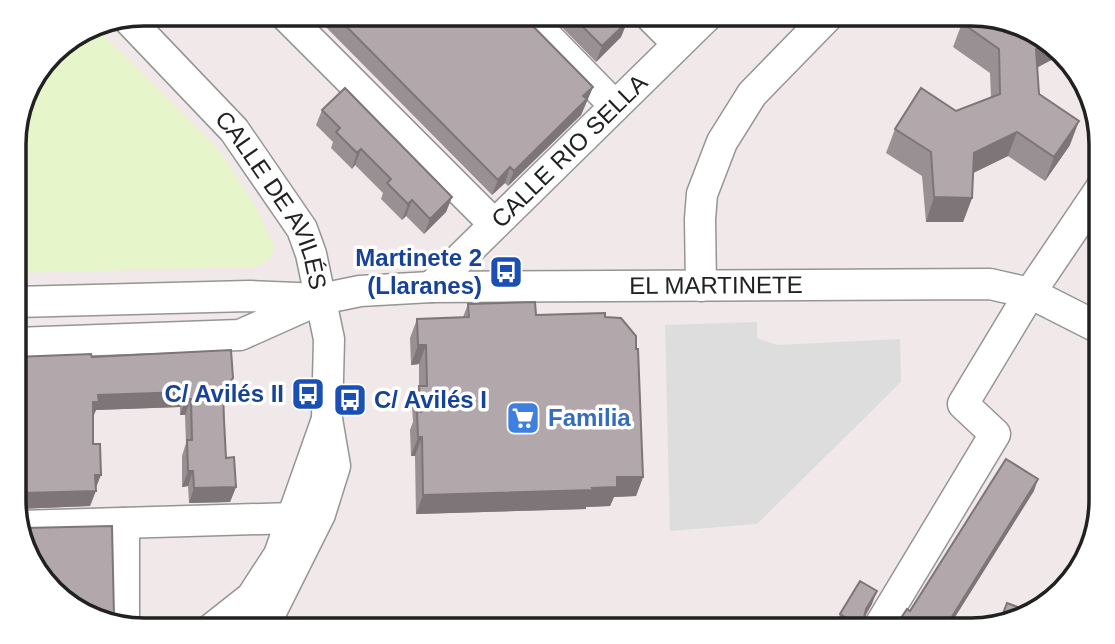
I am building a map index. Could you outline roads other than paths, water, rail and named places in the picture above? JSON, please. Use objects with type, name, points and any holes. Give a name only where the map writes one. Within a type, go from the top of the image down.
[{"type":"street","points":[[296,26],[494,224]]},
{"type":"street","points":[[537,26],[615,106]]},
{"type":"street","points":[[660,26],[678,44]]},
{"type":"street","name":"CALLE RIO SELLA","points":[[431,287],[697,26]]},
{"type":"street","points":[[701,286],[702,194],[722,142],[752,94],[818,26]]},
{"type":"street","name":"CALLE DE AVILÉS","points":[[135,27],[234,130],[302,229],[311,254],[321,299],[329,339],[327,419],[335,466],[320,514],[263,610]]},
{"type":"street","points":[[885,617],[995,434],[963,404],[1030,293],[1088,207]]},
{"type":"street","name":"EL MARTINETE","points":[[321,299],[360,291],[431,287],[990,284],[1030,293],[1088,321]]},
{"type":"street","points":[[26,302],[249,296],[321,299]]},
{"type":"street","points":[[26,343],[240,335],[321,299]]},
{"type":"street","name":"CALLE DE AVILÉS","points":[[263,610],[279,555],[327,419]]},
{"type":"street","points":[[30,526],[293,518]]},
{"type":"street","points":[[124,523],[124,616]]},
{"type":"street","points":[[239,618],[263,610]]},
{"type":"place","name":"Martinete 2 (Llaranes)","points":[[506,272]]},
{"type":"place","name":"C/ Avilés II","points":[[308,394]]},
{"type":"place","name":"C/ Avilés I","points":[[350,400]]},
{"type":"place","name":"Familia","points":[[523,418]]}]
